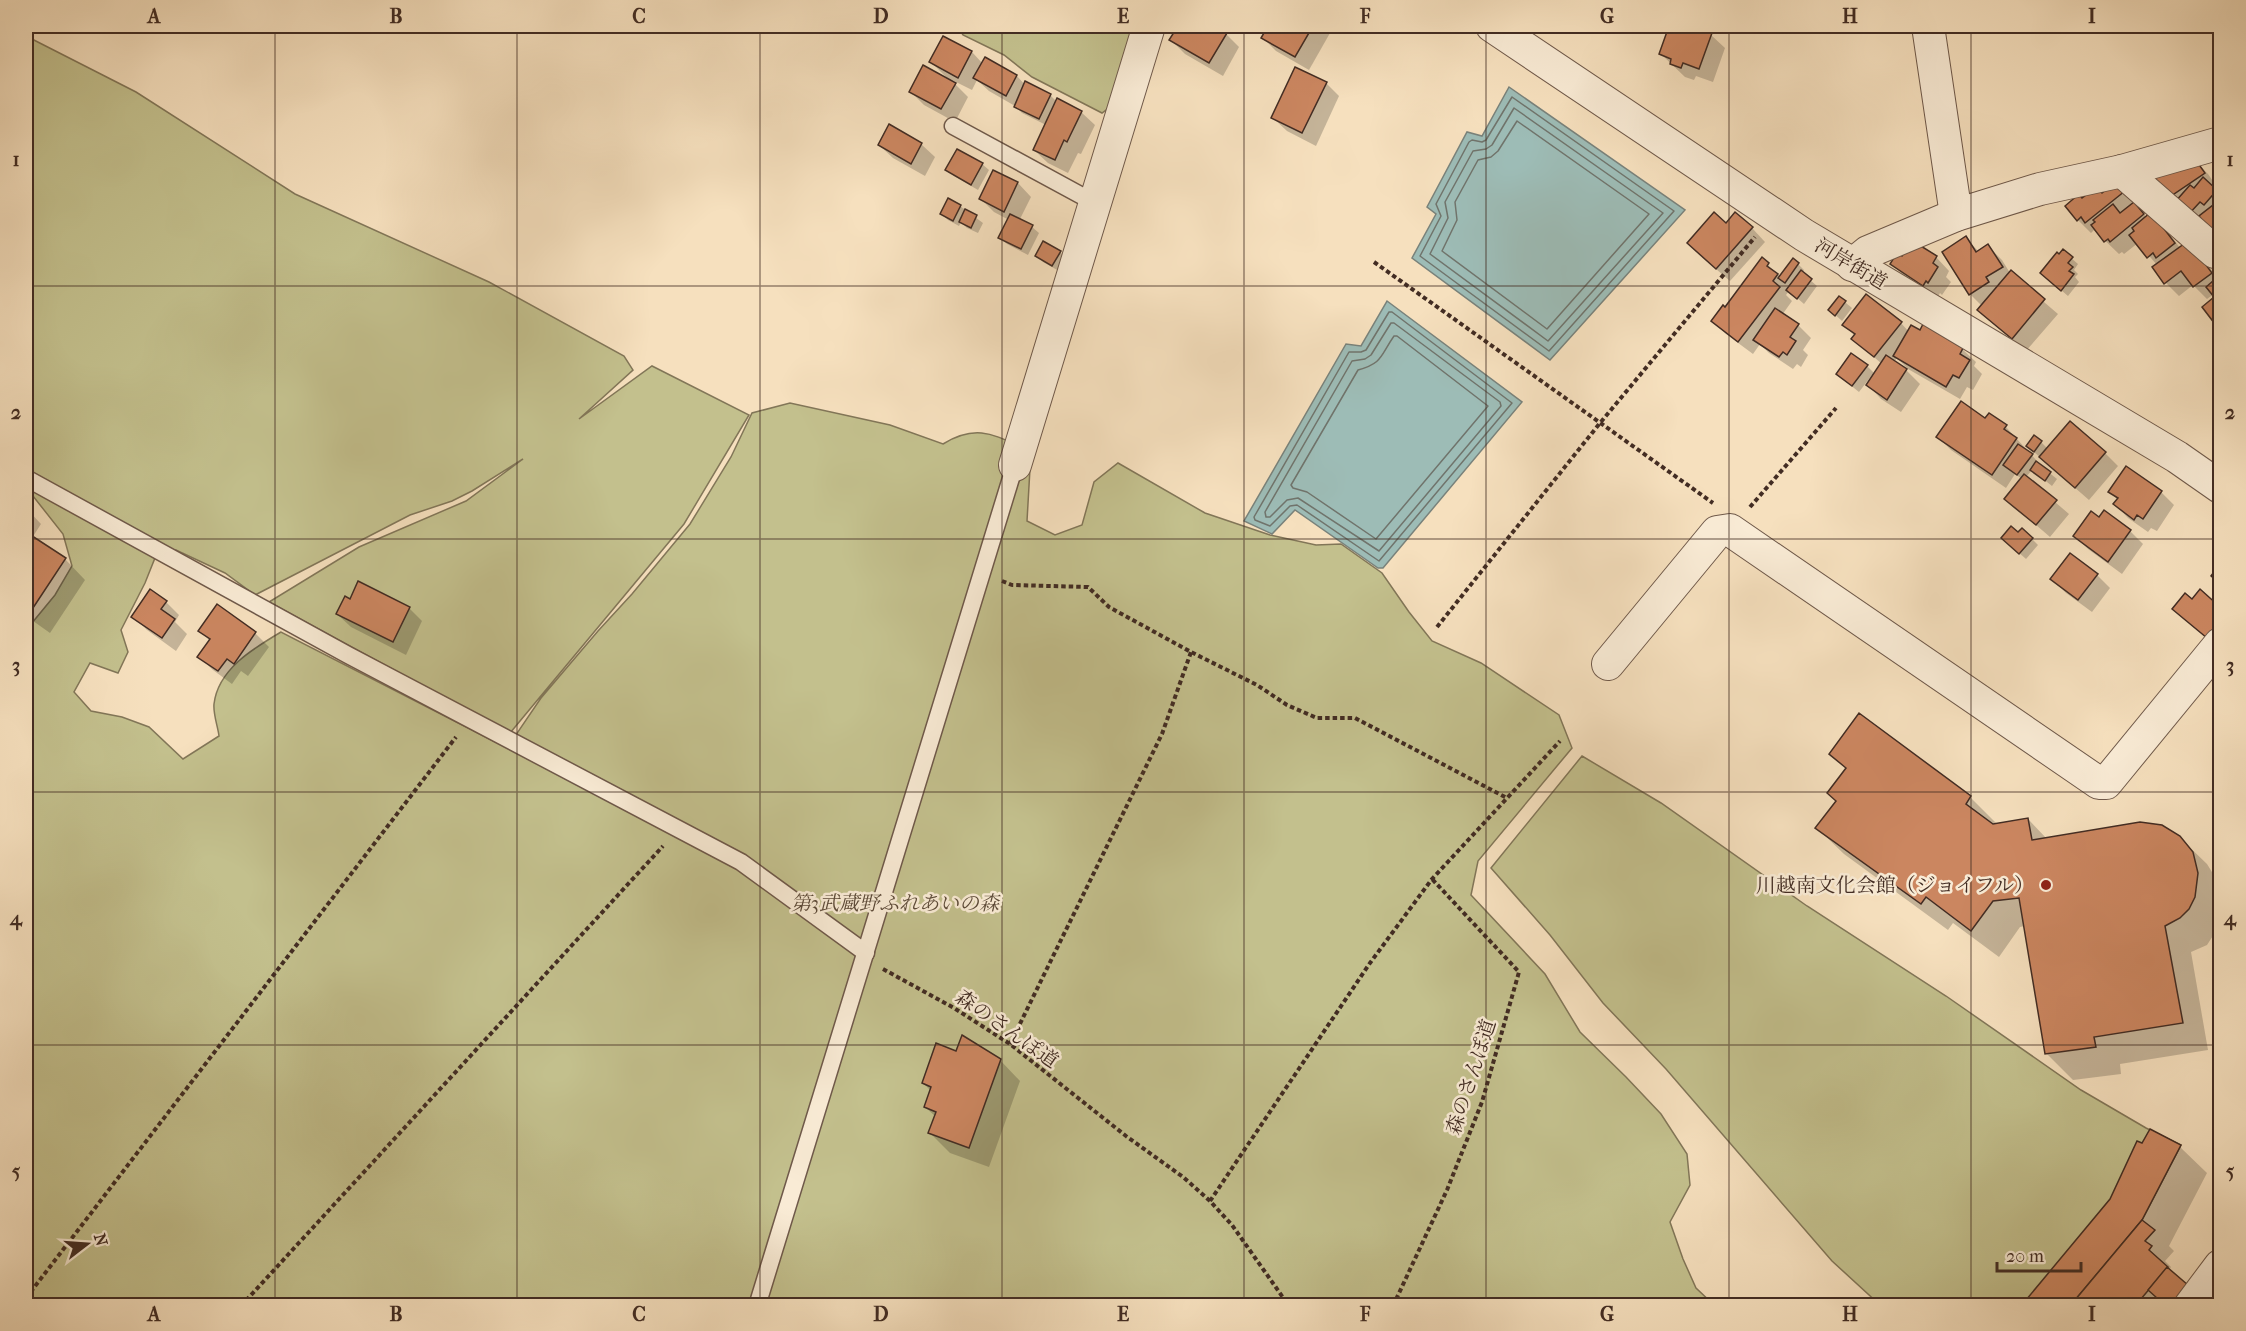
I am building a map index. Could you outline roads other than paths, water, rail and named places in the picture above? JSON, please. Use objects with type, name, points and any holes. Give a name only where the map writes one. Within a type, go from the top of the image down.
[{"type":"street","points":[[1015,465],[1149,26]]},
{"type":"street","name":"河岸街道","points":[[1492,26],[1773,215],[1852,265],[2177,457],[2220,488]]},
{"type":"street","points":[[1928,26],[1956,215]]},
{"type":"street","points":[[1852,265],[1868,252],[1956,215],[2040,189],[2122,171],[2220,143]]},
{"type":"street","points":[[2122,171],[2189,232],[2215,252],[2220,250]]},
{"type":"street","points":[[1608,664],[1717,532],[1734,525],[2099,783],[2106,783],[2220,644]]},
{"type":"street","points":[[2190,1305],[2220,1266]]},
{"type":"lane","points":[[953,126],[1095,203]]},
{"type":"lane","points":[[757,1305],[1015,465]]},
{"type":"lane","points":[[26,478],[338,650],[741,862],[865,956]]},
{"type":"water","points":[[1509,87],[1685,210],[1550,360],[1412,258],[1436,214],[1427,207],[1467,132],[1482,136]]},
{"type":"water","points":[[1387,301],[1522,402],[1383,568],[1378,568],[1295,510],[1272,534],[1244,521],[1346,344],[1361,346]]},
{"type":"place","name":"川越南文化会館（ジョイフル）","points":[[2046,885]]},
{"type":"park label","name":"第3武蔵野ふれあいの森","points":[[895,903]]}]
